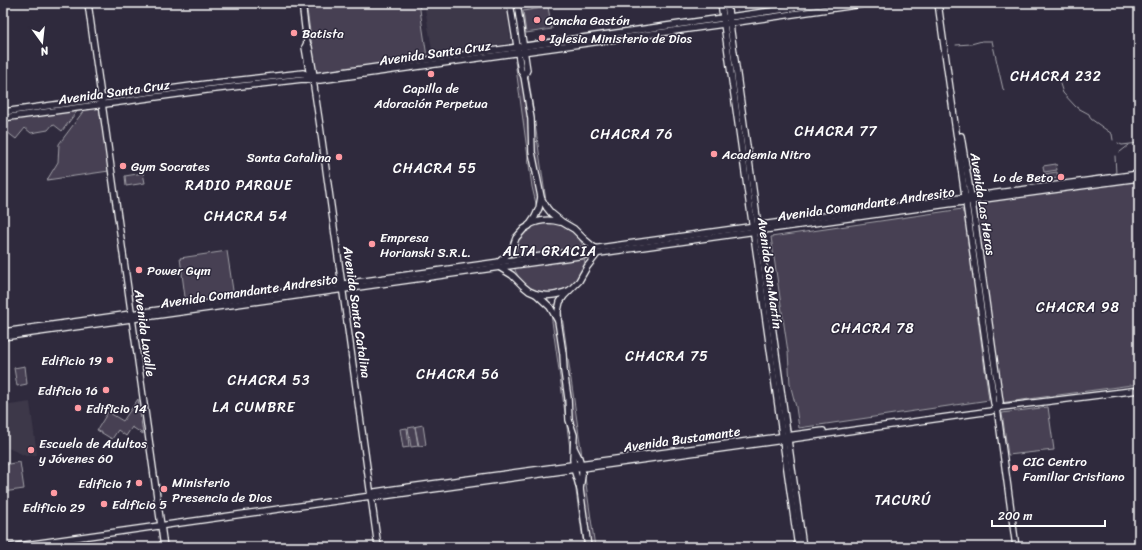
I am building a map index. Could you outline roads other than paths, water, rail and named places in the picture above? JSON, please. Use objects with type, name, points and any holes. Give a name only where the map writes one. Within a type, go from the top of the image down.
[{"type":"main road","name":"Avenida Lavalle","points":[[88,3],[164,547]]},
{"type":"main road","name":"Avenida Santa Catalina","points":[[302,3],[378,547]]},
{"type":"main road","points":[[510,3],[526,70],[524,76],[531,119],[532,152],[541,197],[546,208],[551,213],[568,225],[596,251],[579,281],[569,290],[560,302],[558,321],[564,354],[564,371],[568,398],[569,420],[574,435],[574,467],[580,489],[588,547]]},
{"type":"main road","points":[[517,3],[521,49]]},
{"type":"main road","name":"Avenida San Martín","points":[[721,3],[726,21],[756,228],[785,438],[798,547]]},
{"type":"main road","name":"Avenida San Martín","points":[[726,21],[727,3]]},
{"type":"main road","name":"Avenida Santa Cruz","points":[[726,21],[828,3]]},
{"type":"main road","name":"Avenida Santa Cruz","points":[[3,112],[101,98],[303,73],[320,80],[521,49],[870,3]]},
{"type":"main road","name":"Avenida Las Heras","points":[[940,3],[1000,402],[997,408],[1016,547]]},
{"type":"main road","name":"Avenida Santa Cruz","points":[[3,118],[312,77]]},
{"type":"main road","name":"Avenida Comandante Andresito","points":[[3,337],[132,317],[1139,174]]},
{"type":"main road","name":"Avenida Comandante Andresito","points":[[969,199],[1139,178]]},
{"type":"main road","points":[[529,226],[538,212],[541,197]]},
{"type":"main road","points":[[518,280],[511,263],[512,249],[516,238],[529,226],[539,221],[548,220],[562,222]]},
{"type":"main road","points":[[578,234],[582,239],[586,253],[587,262],[583,275]]},
{"type":"main road","points":[[512,249],[499,265],[529,291],[536,294],[555,296],[569,290]]},
{"type":"main road","points":[[536,294],[550,307],[558,321]]},
{"type":"main road","name":"Avenida Comandante Andresito","points":[[3,332],[132,317]]},
{"type":"main road","name":"Avenida Bustamante","points":[[11,547],[371,496],[375,492],[574,467],[991,411],[997,408],[1139,390]]},
{"type":"main road","name":"Avenida San Martín","points":[[785,438],[803,547]]},
{"type":"main road","points":[[574,446],[581,466],[582,475],[580,489]]},
{"type":"waterway","points":[[956,45],[992,41],[1004,90]]},
{"type":"waterway","points":[[1060,84],[1063,93],[1076,107],[1089,114],[1091,119],[1112,134],[1113,140]]},
{"type":"waterway","points":[[1118,143],[1122,145],[1139,143]]},
{"type":"waterway","points":[[1120,152],[1129,145]]},
{"type":"waterway","points":[[1091,177],[1116,174],[1115,156]]},
{"type":"place","name":"Cancha Gastón","points":[[537,20]]},
{"type":"place","name":"Batista","points":[[294,33]]},
{"type":"place","name":"Iglesia Ministerio de Dios","points":[[542,38]]},
{"type":"place","name":"Capilla de Adoración Perpetua","points":[[431,74]]},
{"type":"place","name":"Academia Nitro","points":[[714,154]]},
{"type":"place","name":"Santa Catalina","points":[[339,157]]},
{"type":"place","name":"Gym Socrates","points":[[123,166]]},
{"type":"place","name":"Lo de Beto","points":[[1061,177]]},
{"type":"place","name":"Empresa Horianski S.R.L.","points":[[372,244]]},
{"type":"place","name":"Power Gym","points":[[139,270]]},
{"type":"place","name":"Edificio 19","points":[[110,360]]},
{"type":"place","name":"Edificio 16","points":[[106,390]]},
{"type":"place","name":"Edificio 14","points":[[78,408]]},
{"type":"place","name":"Escuela de Adultos y Jóvenes 60","points":[[31,450]]},
{"type":"place","name":"CIC Centro Familiar Cristiano","points":[[1015,468]]},
{"type":"place","name":"Edificio 1","points":[[139,483]]},
{"type":"place","name":"Ministerio Presencia de Dios","points":[[164,489]]},
{"type":"place","name":"Edificio 29","points":[[54,493]]},
{"type":"place","name":"Edificio 5","points":[[104,504]]},
{"type":"district","name":"CHACRA 232","points":[[1056,76]]},
{"type":"district","name":"CHACRA 77","points":[[836,131]]},
{"type":"district","name":"CHACRA 76","points":[[632,134]]},
{"type":"district","name":"CHACRA 55","points":[[435,168]]},
{"type":"district","name":"RADIO PARQUE","points":[[239,185]]},
{"type":"district","name":"CHACRA 54","points":[[246,216]]},
{"type":"district","name":"ALTA GRACIA","points":[[550,251]]},
{"type":"district","name":"CHACRA 98","points":[[1078,307]]},
{"type":"district","name":"CHACRA 78","points":[[873,328]]},
{"type":"district","name":"CHACRA 75","points":[[667,356]]},
{"type":"district","name":"CHACRA 56","points":[[458,374]]},
{"type":"district","name":"CHACRA 53","points":[[269,380]]},
{"type":"district","name":"LA CUMBRE","points":[[254,407]]},
{"type":"district","name":"TACURÚ","points":[[903,500]]}]
